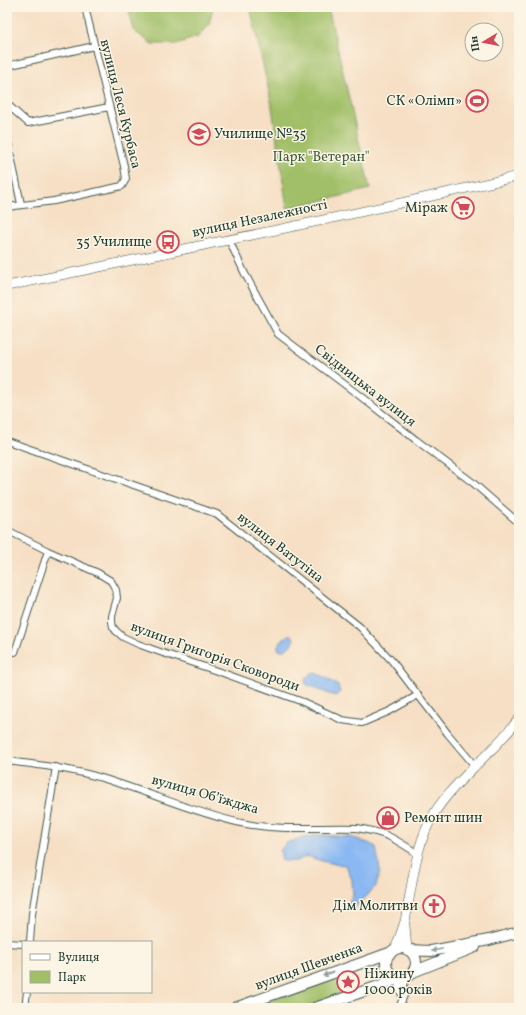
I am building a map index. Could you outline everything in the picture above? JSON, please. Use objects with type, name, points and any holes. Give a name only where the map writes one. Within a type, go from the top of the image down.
[{"type":"main road","points":[[407,950],[414,956],[415,968],[404,976],[391,973],[387,967],[388,959],[393,951],[399,949],[431,951],[489,940],[519,932]]},
{"type":"main road","points":[[315,1008],[392,981],[455,956],[489,940]]},
{"type":"main road","name":"вулиця Шевченка","points":[[235,1008],[393,951]]},
{"type":"street","name":"вулиця Леся Курбаса","points":[[7,206],[54,201],[122,186],[126,179],[85,7]]},
{"type":"street","points":[[7,66],[94,46]]},
{"type":"street","points":[[7,104],[28,123],[109,107]]},
{"type":"street","points":[[7,137],[21,204]]},
{"type":"street","name":"вулиця Незалежності","points":[[7,286],[436,196],[519,176]]},
{"type":"street","name":"Свідницька вулиця","points":[[229,240],[245,274],[278,334],[472,482],[519,522]]},
{"type":"street","name":"вулиця Ватутіна","points":[[7,441],[217,514],[360,627],[392,661],[448,734],[476,766]]},
{"type":"street","name":"вулиця Григорія Сковороди","points":[[7,530],[48,551],[98,573],[111,581],[116,590],[117,598],[112,616],[113,627],[116,632],[123,637],[160,652],[303,702],[342,720],[362,723],[390,711],[418,695]]},
{"type":"street","points":[[15,652],[48,551]]},
{"type":"street","points":[[393,951],[404,923],[418,854],[429,823],[446,796],[503,738],[519,719]]},
{"type":"street","name":"вулиця Обʼїжджа","points":[[7,761],[56,767],[106,779],[190,808],[241,823],[265,827],[357,828],[367,830],[390,837],[418,854]]},
{"type":"street","points":[[30,941],[32,914],[56,767]]},
{"type":"street","points":[[404,923],[407,950]]},
{"type":"street","points":[[7,942],[22,944]]},
{"type":"street","points":[[399,1008],[403,997],[397,981],[404,976]]},
{"type":"street","points":[[25,1008],[27,993]]},
{"type":"green space","points":[[128,7],[213,7],[209,24],[198,37],[176,44],[152,44],[134,31]]},
{"type":"green space","name":"Парк \"Ветеран\"","points":[[250,7],[328,7],[370,189],[287,208],[271,101]]},
{"type":"green space","points":[[347,974],[353,976],[356,980],[356,985],[353,990],[301,1008],[250,1008]]},
{"type":"water","points":[[288,635],[293,636],[294,638],[292,644],[284,650],[279,650],[278,645]]},
{"type":"water","points":[[311,673],[318,674],[329,679],[338,686],[340,692],[336,696],[306,684],[305,681]]},
{"type":"water","points":[[318,835],[351,837],[376,847],[380,871],[376,886],[350,911],[348,904],[353,896],[352,880],[346,865],[326,862],[307,856],[296,861],[282,861],[280,851],[286,843]]},
{"type":"place","name":"СК «Олімп»","points":[[477,101]]},
{"type":"place","name":"Училище №35","points":[[199,134]]},
{"type":"place","name":"Міраж","points":[[463,208]]},
{"type":"place","name":"35 Училище","points":[[168,242]]},
{"type":"place","name":"Ремонт шин","points":[[388,818]]},
{"type":"place","name":"Дім Молитви","points":[[434,906]]},
{"type":"place","name":"Ніжину 1000 років","points":[[348,982]]}]
